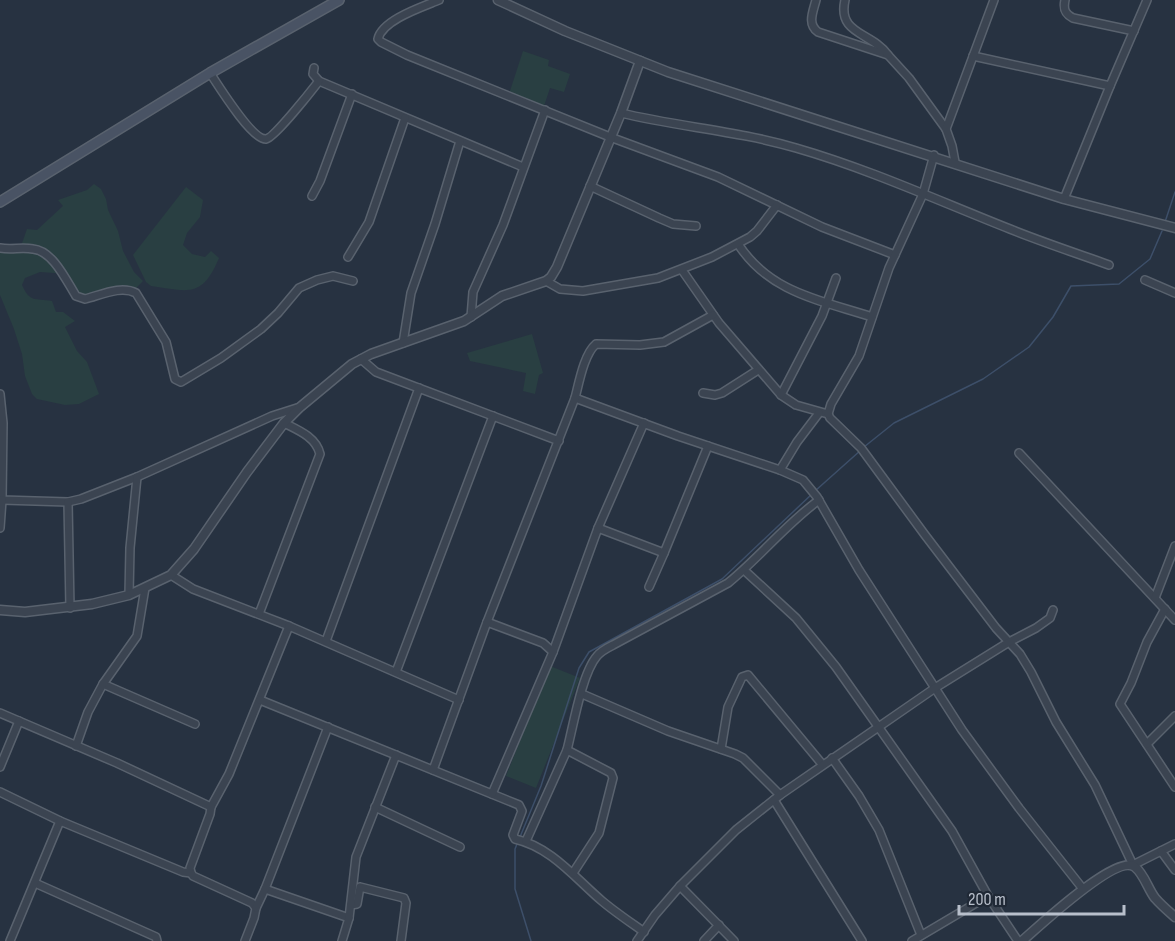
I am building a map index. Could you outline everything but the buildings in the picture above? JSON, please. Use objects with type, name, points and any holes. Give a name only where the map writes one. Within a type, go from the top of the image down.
[{"type":"main road","points":[[0,202],[210,73],[336,1]]},
{"type":"street","points":[[439,0],[389,24],[378,39],[407,55],[610,137],[718,177],[822,227],[895,255]]},
{"type":"street","points":[[816,0],[811,23],[818,33],[888,55]]},
{"type":"street","points":[[845,0],[844,16],[848,26],[882,46],[909,78],[946,129],[955,162]]},
{"type":"street","points":[[946,129],[994,0]]},
{"type":"street","points":[[1065,0],[1064,8],[1070,16],[1134,31]]},
{"type":"street","points":[[1064,199],[1147,0]]},
{"type":"street","points":[[501,1],[527,15],[640,61],[786,111],[934,155],[1064,199],[1175,228]]},
{"type":"street","points":[[974,56],[1110,86]]},
{"type":"street","points":[[0,610],[25,612],[70,608],[129,595],[171,575],[194,549],[284,423],[361,358],[471,317],[502,296],[551,277],[621,113],[640,61]]},
{"type":"street","points":[[314,68],[313,74],[319,81],[523,166]]},
{"type":"street","points":[[210,73],[246,124],[261,138],[266,139],[270,138],[319,81]]},
{"type":"street","points":[[312,196],[320,181],[352,94]]},
{"type":"street","points":[[471,317],[473,292],[503,225],[545,110]]},
{"type":"street","points":[[621,113],[748,136],[794,147],[845,164],[1109,265]]},
{"type":"street","points":[[348,257],[369,222],[405,118]]},
{"type":"street","points":[[403,343],[411,293],[460,141]]},
{"type":"street","points":[[934,155],[923,194],[895,255],[859,356],[831,404],[828,414],[864,451],[1031,672],[1048,709],[1095,785],[1133,865],[1155,897],[1175,917]]},
{"type":"street","points":[[590,186],[673,224],[696,226]]},
{"type":"street","points":[[546,280],[560,289],[583,291],[658,278],[682,270],[738,244],[757,231],[777,205]]},
{"type":"street","points":[[738,244],[752,263],[771,278],[798,294],[872,317]]},
{"type":"street","points":[[0,248],[36,249],[44,253],[53,261],[76,296],[80,298],[85,299],[121,290],[136,293],[166,342],[175,379],[181,382],[221,358],[261,329],[299,288],[333,276],[353,281]]},
{"type":"street","points":[[682,270],[713,315],[781,395],[796,405],[828,414]]},
{"type":"street","points":[[781,395],[828,302],[836,278]]},
{"type":"street","points":[[1145,280],[1175,293]]},
{"type":"street","points":[[433,770],[487,622],[575,398],[592,347],[596,344],[640,345],[664,342],[713,315]]},
{"type":"street","points":[[361,358],[376,372],[558,441]]},
{"type":"street","points":[[702,393],[715,395],[722,393],[759,370]]},
{"type":"street","points":[[326,641],[419,388]]},
{"type":"street","points":[[0,394],[2,423],[0,528]]},
{"type":"street","points":[[575,398],[803,480],[817,496],[859,570],[935,688],[990,768],[1083,889]]},
{"type":"street","points":[[2,500],[68,502],[81,499],[137,477],[272,416],[299,408]]},
{"type":"street","points":[[780,470],[819,413]]},
{"type":"street","points":[[396,672],[493,416]]},
{"type":"street","points":[[259,614],[320,454],[319,446],[306,435],[284,423]]},
{"type":"street","points":[[492,794],[553,652],[598,528],[644,423]]},
{"type":"street","points":[[649,587],[708,446]]},
{"type":"street","points":[[1019,453],[1175,620]]},
{"type":"street","points":[[129,595],[130,548],[137,477]]},
{"type":"street","points":[[520,840],[567,750],[593,662],[603,651],[728,583],[744,570],[817,496]]},
{"type":"street","points":[[68,502],[70,608]]},
{"type":"street","points":[[598,528],[664,553]]},
{"type":"street","points":[[1155,598],[1175,546]]},
{"type":"street","points":[[744,570],[796,618],[836,668],[952,831],[988,896],[1020,941],[1083,889],[1113,871],[1133,865],[1175,844]]},
{"type":"street","points":[[171,575],[193,589],[326,641],[459,700]]},
{"type":"street","points":[[76,746],[88,712],[103,684],[136,636],[145,588]]},
{"type":"street","points":[[1165,609],[1147,642],[1120,704],[1175,787]]},
{"type":"street","points":[[637,941],[655,915],[680,886],[736,830],[777,797],[877,726],[1050,618],[1053,610]]},
{"type":"street","points":[[487,622],[543,643],[553,652]]},
{"type":"street","points":[[191,873],[190,868],[211,807],[229,774],[289,626]]},
{"type":"street","points":[[543,643],[560,634]]},
{"type":"street","points":[[721,748],[731,698],[742,677],[748,675],[822,764]]},
{"type":"street","points":[[103,684],[195,724]]},
{"type":"street","points":[[582,694],[668,731],[721,748],[743,758],[777,797],[862,941]]},
{"type":"street","points":[[260,700],[521,807],[513,835],[541,849],[573,873],[605,903],[644,932]]},
{"type":"street","points":[[0,713],[211,807]]},
{"type":"street","points":[[1147,744],[1175,716]]},
{"type":"street","points":[[0,767],[20,721]]},
{"type":"street","points":[[245,941],[328,726]]},
{"type":"street","points":[[567,750],[612,773],[613,776],[599,833],[573,873]]},
{"type":"street","points":[[342,941],[349,918],[356,857],[396,754]]},
{"type":"street","points":[[832,758],[859,796],[879,831],[921,935]]},
{"type":"street","points":[[0,792],[60,821],[183,872],[191,873],[245,899],[256,908]]},
{"type":"street","points":[[375,807],[460,847]]},
{"type":"street","points":[[10,941],[60,821]]},
{"type":"street","points":[[1161,851],[1175,870]]},
{"type":"street","points":[[35,883],[156,937],[157,941]]},
{"type":"street","points":[[680,886],[734,941]]},
{"type":"street","points":[[351,905],[357,904],[360,887],[404,898],[406,903],[401,941]]},
{"type":"street","points":[[265,889],[349,918]]},
{"type":"street","points":[[912,941],[988,896]]},
{"type":"street","points":[[704,941],[719,925]]},
{"type":"green space","points":[[523,51],[549,60],[548,66],[570,74],[564,92],[550,88],[544,106],[509,94]]},
{"type":"green space","points":[[94,184],[101,189],[106,199],[123,251],[134,272],[143,281],[131,293],[113,290],[91,296],[80,296],[77,289],[67,290],[63,281],[68,274],[40,272],[25,278],[22,285],[28,295],[52,301],[56,312],[63,312],[75,321],[65,327],[77,351],[87,362],[99,394],[79,404],[65,405],[37,399],[32,394],[25,376],[22,354],[14,329],[0,295],[0,251],[21,246],[27,229],[37,230],[63,206],[58,200],[87,190]]},
{"type":"green space","points":[[186,187],[203,200],[200,217],[187,233],[183,245],[192,254],[205,257],[211,251],[219,258],[213,271],[200,286],[175,290],[151,286],[146,282],[133,255]]},
{"type":"green space","points":[[532,334],[543,373],[539,375],[535,394],[523,391],[526,373],[470,361],[467,353]]},
{"type":"green space","points":[[550,666],[580,678],[536,788],[506,776]]},
{"type":"waterway","points":[[1165,222],[1175,192]]},
{"type":"waterway","points":[[864,447],[894,423],[983,379],[1029,347],[1053,317],[1071,286],[1119,284],[1150,259],[1162,231]]},
{"type":"waterway","points":[[815,491],[861,450]]},
{"type":"waterway","points":[[520,837],[541,786],[579,668],[589,652],[722,579],[812,494]]},
{"type":"waterway","points":[[517,844],[515,889],[531,941]]}]
